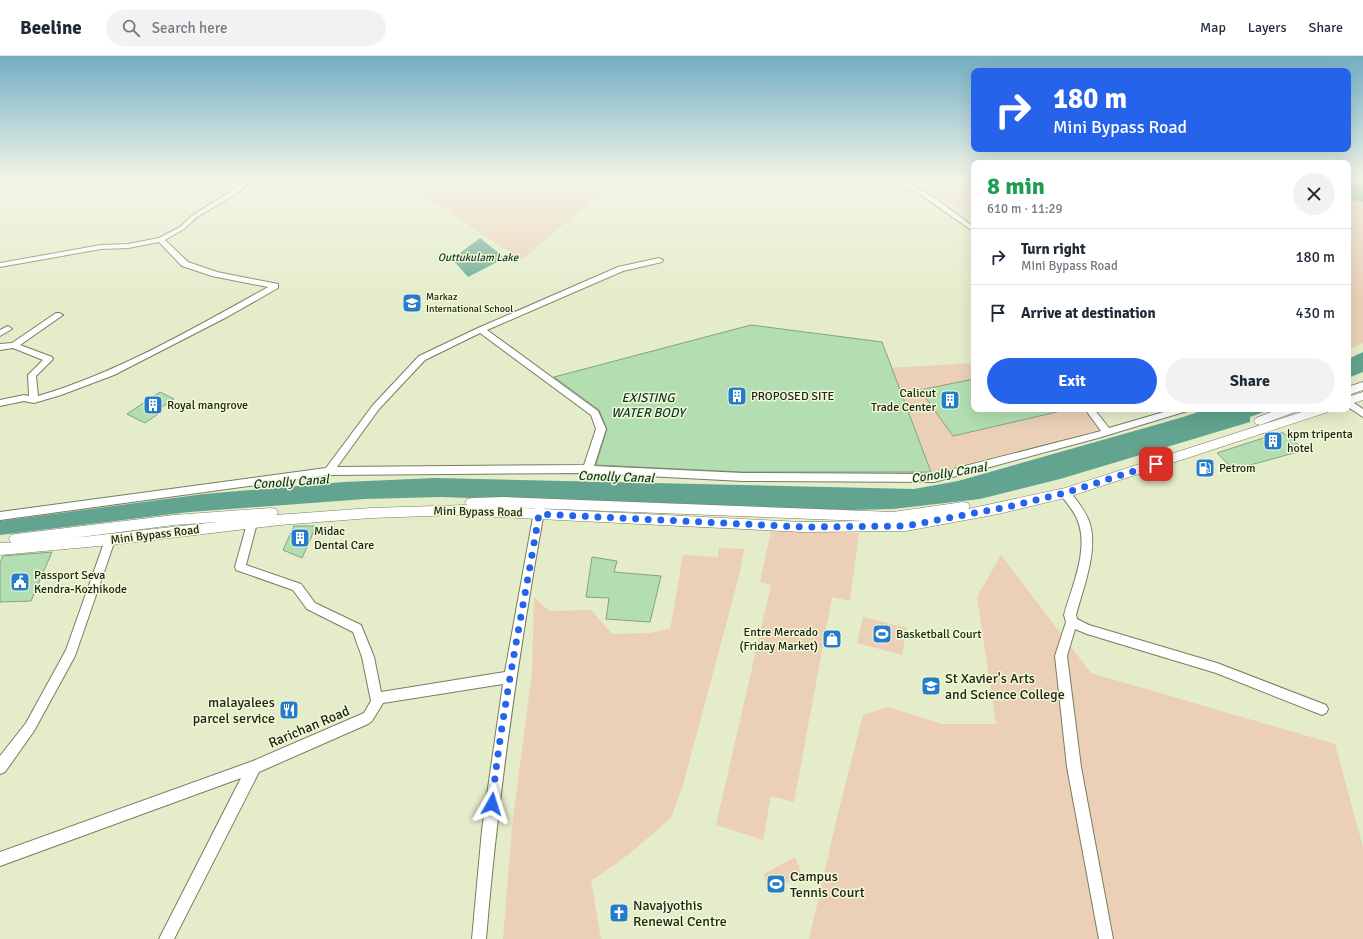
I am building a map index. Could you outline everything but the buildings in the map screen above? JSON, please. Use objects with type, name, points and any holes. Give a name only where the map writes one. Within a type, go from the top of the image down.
[{"type":"main road","points":[[1351,390],[1363,386]]},
{"type":"main road","points":[[1351,401],[1363,396]]},
{"type":"main road","name":"Mini Bypass Road","points":[[0,549],[110,540],[252,524],[371,513],[540,509],[893,518],[982,504],[1138,465],[1218,438],[1283,412]]},
{"type":"main road","name":"Mini Bypass Road","points":[[0,541],[174,520],[416,503],[504,502],[540,509],[803,527],[906,526],[998,509],[1065,493],[1315,412]]},
{"type":"street","points":[[0,265],[101,247],[128,246],[161,240],[182,228],[188,222]]},
{"type":"street","points":[[0,403],[24,398],[34,400],[58,393],[111,373],[224,315],[275,286],[215,274],[185,264],[161,240]]},
{"type":"street","points":[[329,471],[376,407],[422,358],[481,330],[621,269],[659,260]]},
{"type":"street","points":[[0,347],[14,345],[59,315]]},
{"type":"street","points":[[0,333],[8,328]]},
{"type":"street","points":[[481,330],[595,413],[601,429],[588,469]]},
{"type":"street","points":[[14,345],[49,360],[32,375],[34,400]]},
{"type":"street","points":[[1351,404],[1363,414]]},
{"type":"street","points":[[1091,412],[1107,432]]},
{"type":"street","points":[[0,516],[329,471],[588,469],[743,477],[934,478],[1107,432],[1174,412]]},
{"type":"street","points":[[1065,493],[1078,509],[1086,531],[1086,549],[1070,615],[1072,622],[1061,656],[1074,768],[1106,939]]},
{"type":"street","points":[[479,939],[497,761],[540,509]]},
{"type":"street","points":[[252,524],[240,567],[297,587],[312,606],[357,629],[368,657],[377,698],[510,678]]},
{"type":"street","points":[[0,767],[30,727],[71,652],[110,540]]},
{"type":"street","points":[[1072,622],[1087,629],[1217,668],[1322,709]]},
{"type":"street","name":"Rarichan Road","points":[[0,859],[254,767],[364,720],[372,711],[377,702],[377,698]]},
{"type":"street","points":[[166,939],[254,767]]},
{"type":"shaded area","points":[[464,222],[566,222],[522,260]]},
{"type":"shaded area","points":[[1351,222],[1363,222],[1363,343],[1351,349]]},
{"type":"shaded area","points":[[765,355],[854,370],[971,363],[971,412],[1089,412],[1102,429],[931,473],[743,473]]},
{"type":"shaded area","points":[[771,530],[859,533],[850,601],[832,597],[794,802],[771,796],[763,840],[716,825],[771,585],[760,582]]},
{"type":"shaded area","points":[[719,548],[744,549],[739,576],[683,785],[671,818],[628,855],[591,881],[601,939],[503,939],[512,827],[532,672],[534,597],[549,611],[591,610],[612,634],[649,633],[670,629],[683,555],[718,557]]},
{"type":"shaded area","points":[[1001,555],[1091,673],[1335,744],[1363,847],[1363,939],[809,939],[837,817],[863,715],[888,707],[942,724],[996,724],[977,597]]},
{"type":"shaded area","name":"Basketball Court","points":[[863,617],[907,628],[902,655],[857,643]]},
{"type":"shaded area","name":"Campus Tennis Court","points":[[795,857],[802,875],[769,893],[764,874]]},
{"type":"water","name":"Outtukulam Lake","points":[[480,238],[505,258],[468,277],[452,259]]},
{"type":"water","points":[[1363,352],[1363,372],[1351,377],[1351,358]]},
{"type":"water","points":[[1198,412],[1264,412],[1250,417],[1250,422],[1060,479],[980,499],[893,509],[850,510],[440,497],[365,499],[189,512],[0,535],[0,521],[204,494],[344,482],[435,478],[914,489],[958,481]]},
{"type":"place","name":"Markaz International School","points":[[412,303]]},
{"type":"place","name":"PROPOSED SITE","points":[[737,396]]},
{"type":"place","name":"Calicut Trade Center","points":[[950,400]]},
{"type":"place","name":"Royal mangrove","points":[[153,405]]},
{"type":"place","name":"kpm tripenta hotel","points":[[1273,441]]},
{"type":"place","name":"Petrom","points":[[1205,468]]},
{"type":"place","name":"Midac Dental Care","points":[[300,538]]},
{"type":"place","name":"Passport Seva Kendra-Kozhikode","points":[[20,582]]},
{"type":"place","name":"Basketball Court","points":[[882,634]]},
{"type":"place","name":"Entre Mercado (Friday Market)","points":[[832,639]]},
{"type":"place","name":"St Xavier's Arts and Science College","points":[[931,686]]},
{"type":"place","name":"malayalees parcel service","points":[[289,710]]},
{"type":"place","name":"Campus Tennis Court","points":[[776,884]]},
{"type":"place","name":"Navajyothis Renewal Centre","points":[[619,913]]},
{"type":"route","points":[[492,804],[515,642],[539,514],[803,527],[906,526],[998,509],[1065,493],[1156,464]]},
{"type":"water label","name":"EXISTING WATER BODY","points":[[648,406]]},
{"type":"water label","name":"Conolly Canal","points":[[949,473]]},
{"type":"water label","name":"Conolly Canal","points":[[616,477]]},
{"type":"water label","name":"Conolly Canal","points":[[291,482]]}]
